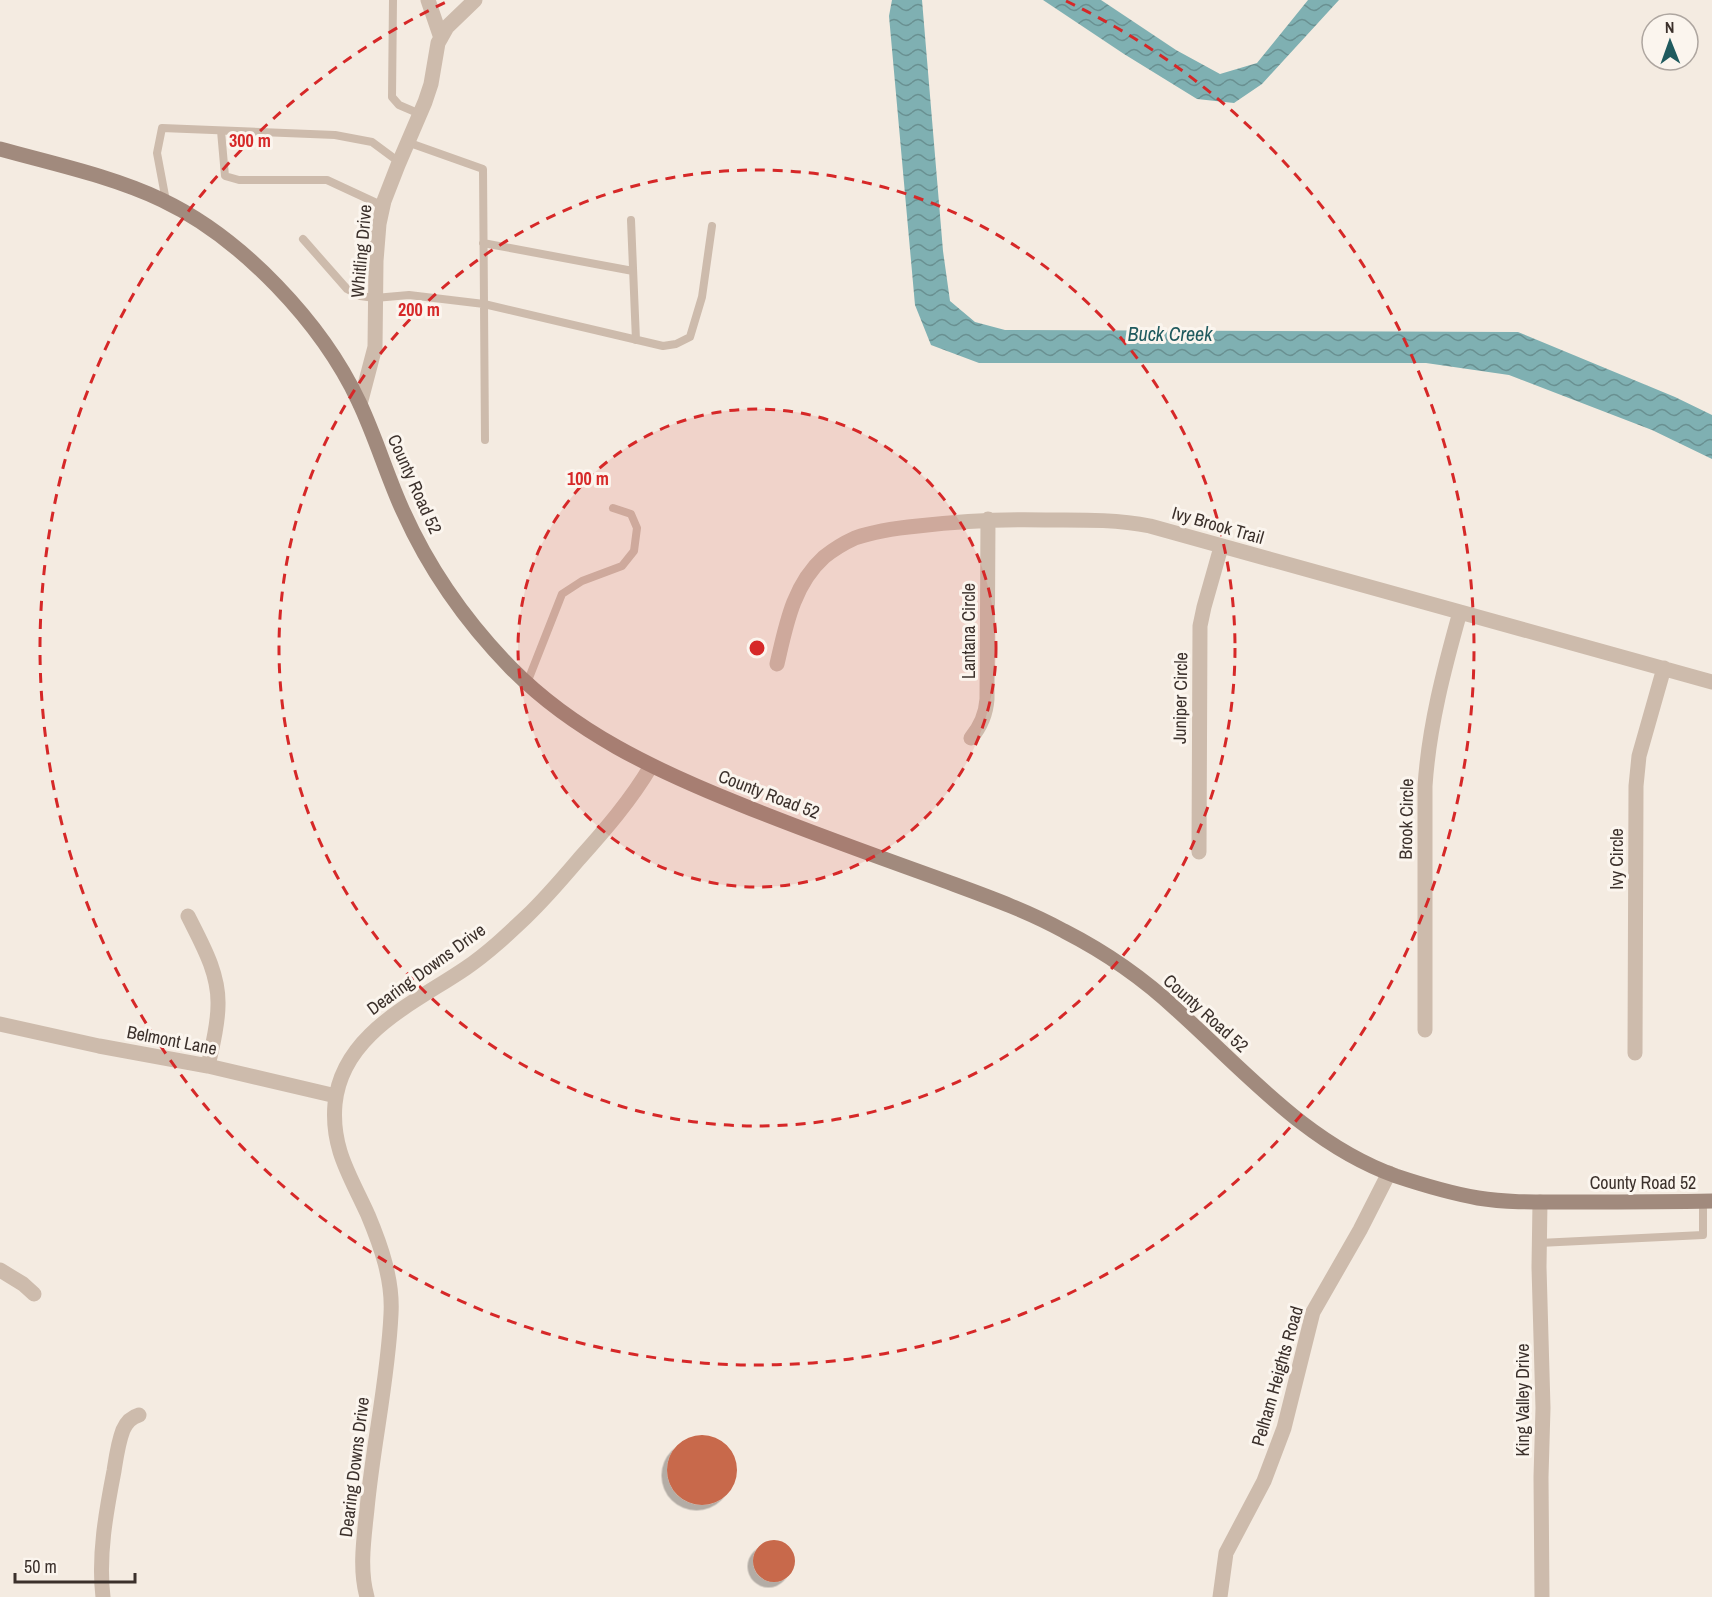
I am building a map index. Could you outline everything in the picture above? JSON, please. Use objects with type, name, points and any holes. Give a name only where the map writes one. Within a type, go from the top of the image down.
[{"type":"street","points":[[428,0],[441,38]]},
{"type":"street","points":[[441,38],[447,27],[475,0]]},
{"type":"street","name":"Whitling Drive","points":[[360,404],[375,347],[379,224],[399,162],[431,84],[436,52],[441,38]]},
{"type":"street","name":"County Road 52","points":[[0,149],[127,185],[166,202],[187,213],[241,251],[279,288],[315,331],[344,375],[360,404],[403,513],[448,591],[479,633],[527,682],[546,700],[585,729],[681,780],[764,814],[992,898],[1060,928],[1109,957],[1172,1005],[1275,1102],[1309,1128],[1367,1164],[1424,1185],[1483,1199],[1540,1202],[1707,1201]]},
{"type":"street","name":"Lantana Circle","points":[[971,738],[982,722],[987,699],[988,519]]},
{"type":"street","name":"Ivy Brook Trail","points":[[777,664],[789,615],[800,589],[809,573],[823,558],[838,547],[861,537],[894,529],[963,521],[1083,520],[1133,522],[1712,682]]},
{"type":"street","name":"Juniper Circle","points":[[1199,852],[1200,626],[1221,547]]},
{"type":"street","name":"Brook Circle","points":[[1425,1030],[1427,754],[1442,676],[1460,612]]},
{"type":"street","name":"Ivy Circle","points":[[1635,1053],[1636,786],[1639,756],[1664,668]]},
{"type":"street","name":"Dearing Downs Drive","points":[[367,1597],[363,1578],[363,1546],[370,1474],[386,1372],[391,1312],[390,1294],[382,1252],[340,1154],[335,1122],[336,1095],[352,1058],[379,1025],[468,967],[529,914],[597,838],[637,789],[651,766]]},
{"type":"street","points":[[188,916],[204,948],[217,988],[218,1006],[208,1066]]},
{"type":"street","name":"Belmont Lane","points":[[0,1024],[99,1046],[208,1066],[336,1095]]},
{"type":"street","name":"Pelham Heights Road","points":[[1220,1597],[1226,1553],[1264,1481],[1284,1428],[1313,1312],[1360,1230],[1389,1173]]},
{"type":"street","name":"King Valley Drive","points":[[1540,1202],[1543,1408],[1542,1597]]},
{"type":"street","points":[[0,1270],[23,1284],[34,1294]]},
{"type":"street","points":[[103,1597],[102,1568],[105,1533],[118,1449],[123,1430],[129,1421],[139,1415]]},
{"type":"lane","points":[[393,0],[392,97],[399,105],[420,114]]},
{"type":"lane","points":[[166,202],[157,153],[162,128],[335,135],[372,142],[399,162]]},
{"type":"lane","points":[[221,131],[225,176],[239,180],[327,180],[383,206]]},
{"type":"lane","points":[[407,142],[483,169],[485,440]]},
{"type":"lane","points":[[631,220],[636,340]]},
{"type":"lane","points":[[303,239],[347,289],[360,296],[375,298],[409,295],[484,304],[663,346],[676,344],[690,337],[702,297],[711,226]]},
{"type":"lane","points":[[483,243],[633,271]]},
{"type":"lane","points":[[527,682],[562,594],[582,581],[622,566],[633,551],[637,528],[631,514],[613,508]]},
{"type":"lane","points":[[1539,1243],[1708,1235],[1707,1201]]},
{"type":"water","name":"Buck Creek","points":[[892,0],[922,0],[943,251],[950,301],[975,322],[1005,330],[1518,332],[1675,397],[1712,415],[1712,459],[1652,430],[1509,375],[1426,363],[979,363],[931,345],[915,305],[889,16]]},
{"type":"water","points":[[1043,0],[1101,0],[1176,50],[1220,74],[1257,63],[1308,0],[1339,0],[1262,84],[1234,103],[1197,99]]},
{"type":"building","points":[[702,1435],[715,1438],[727,1445],[734,1457],[737,1470],[734,1483],[727,1495],[715,1502],[702,1505],[689,1502],[677,1495],[670,1483],[667,1470],[670,1457],[677,1445],[689,1438]]},
{"type":"building","points":[[774,1540],[789,1546],[795,1561],[789,1576],[774,1582],[759,1576],[753,1561],[759,1546]]}]
